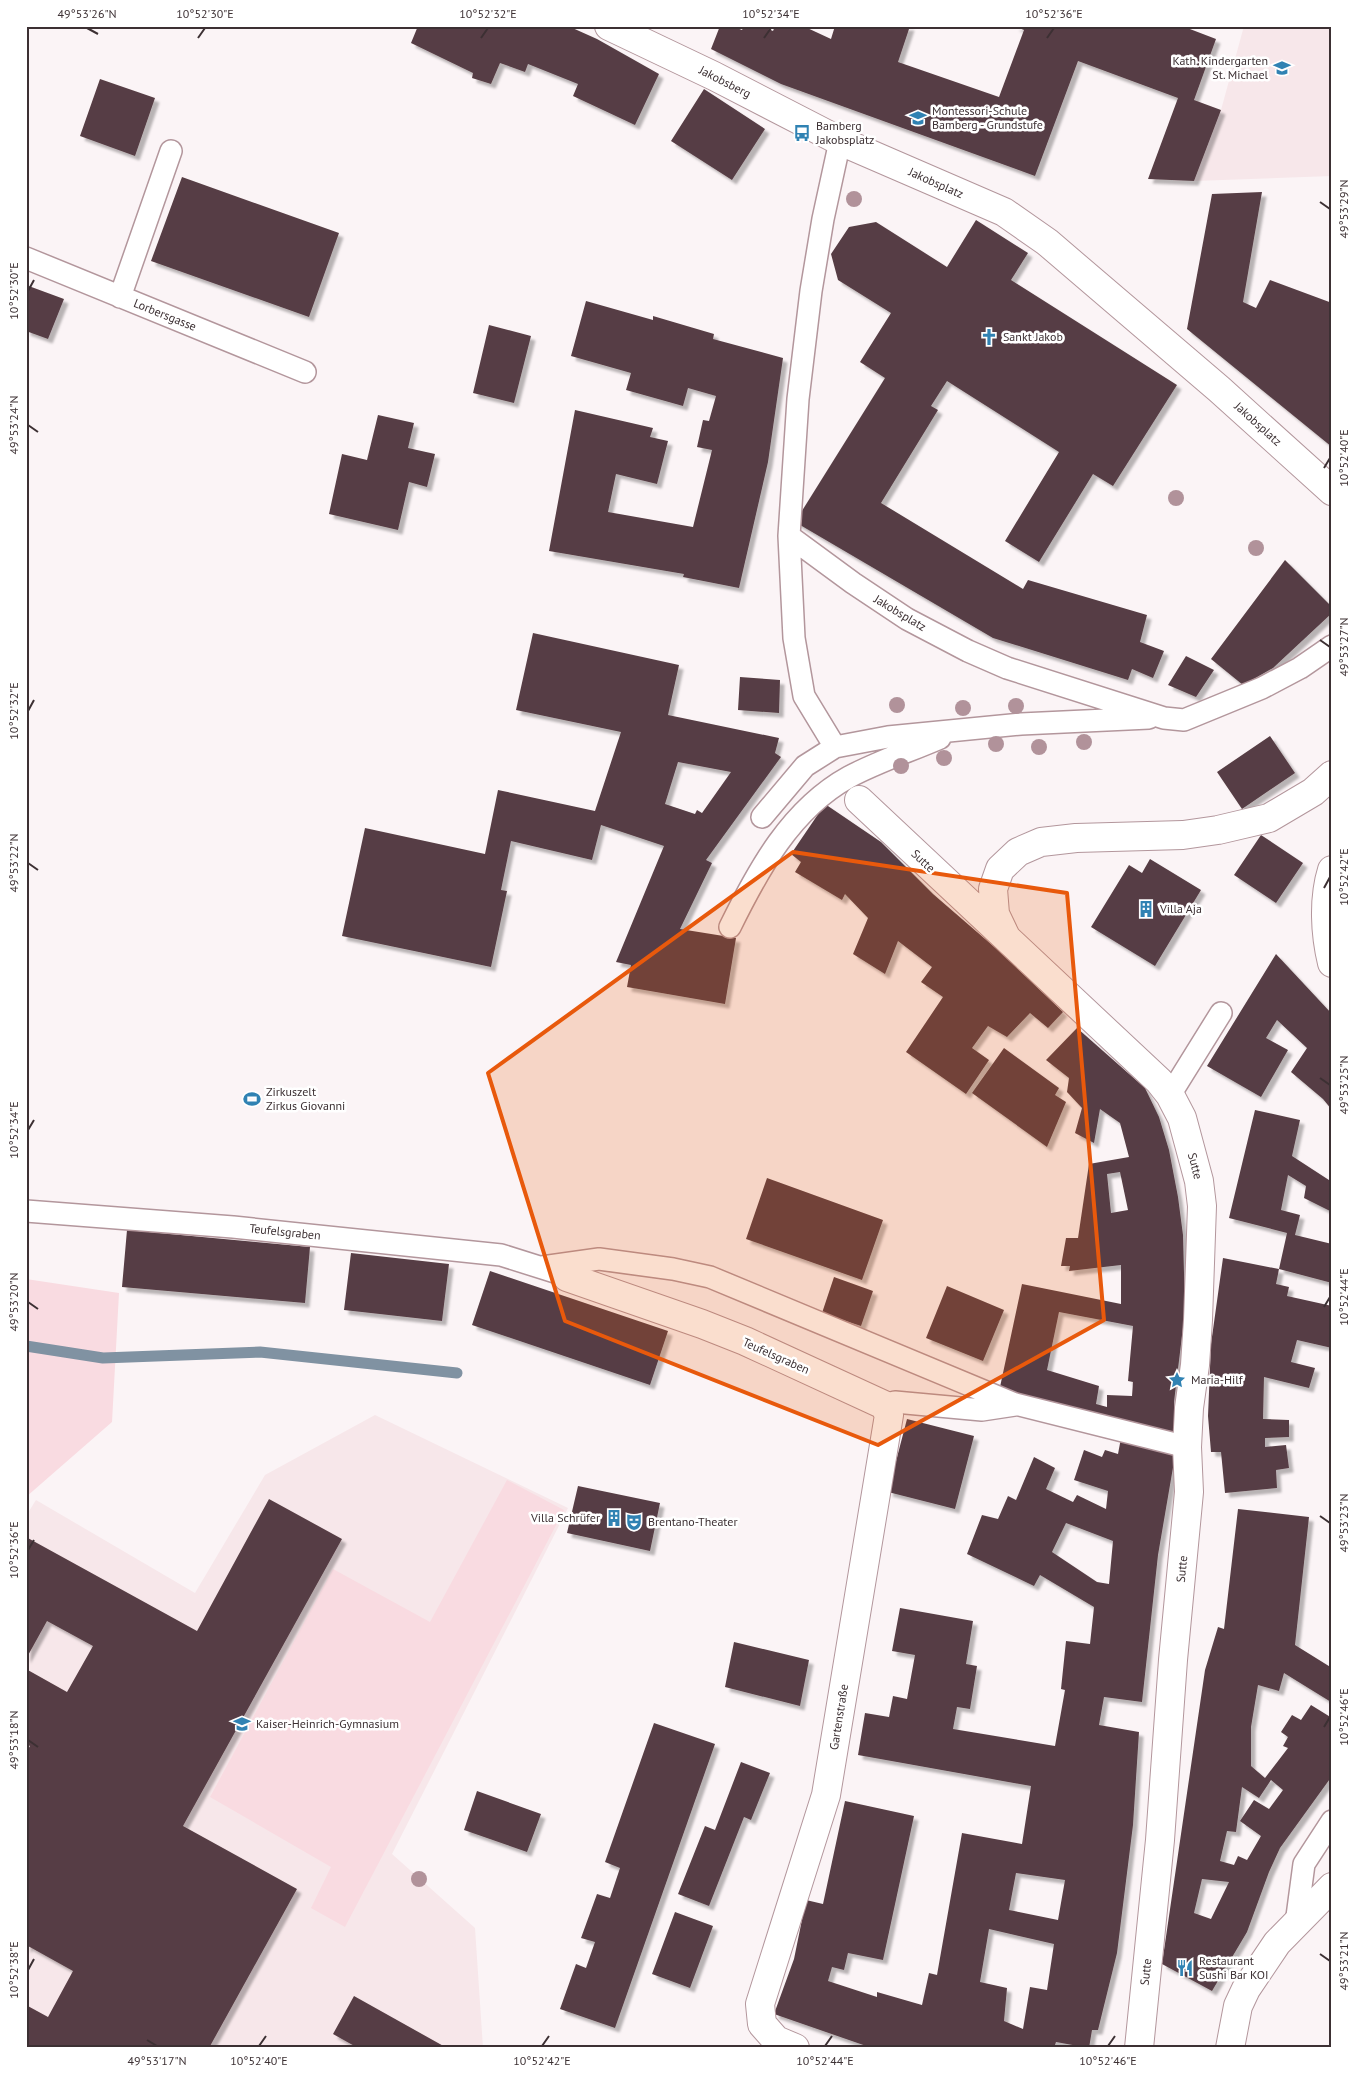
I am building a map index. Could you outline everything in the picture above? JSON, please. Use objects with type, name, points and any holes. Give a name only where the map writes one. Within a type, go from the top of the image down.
[{"type":"street","name":"Jakobsberg","points":[[609,26],[714,76],[840,141]]},
{"type":"street","name":"Jakobsplatz","points":[[840,141],[1004,212],[1047,242],[1219,389],[1332,491]]},
{"type":"street","name":"Sutte","points":[[1009,942],[995,914],[993,889],[1000,868],[1018,852],[1041,842],[1076,838],[1182,835],[1218,830],[1269,818],[1312,792],[1332,775]]},
{"type":"street","name":"Sutte","points":[[859,800],[1159,1081],[1170,1095],[1182,1118],[1199,1181],[1202,1206],[1198,1320],[1187,1447],[1189,1492],[1173,1660],[1160,1840],[1139,2048]]},
{"type":"street","points":[[1332,870],[1326,912],[1327,942],[1332,963]]},
{"type":"street","name":"Teufelsgraben","points":[[567,1277],[745,1341],[884,1405]]},
{"type":"street","name":"Gartenstraße","points":[[795,2048],[776,2040],[762,2024],[760,2004],[826,1795],[889,1415],[884,1405]]},
{"type":"street","points":[[1230,2048],[1238,2006],[1246,1988],[1277,1943],[1332,1887]]},
{"type":"lane","points":[[835,748],[804,696],[794,638],[789,536],[798,399],[811,291],[823,219],[840,141]]},
{"type":"lane","points":[[120,297],[171,151]]},
{"type":"lane","name":"Lorbersgasse","points":[[26,258],[305,372]]},
{"type":"lane","name":"Jakobsplatz","points":[[789,536],[853,583],[907,619],[968,651],[1007,668],[1164,718]]},
{"type":"lane","name":"Jakobsplatz","points":[[762,816],[805,766],[835,748],[888,737],[1021,724],[1164,718],[1184,720],[1254,692],[1300,668],[1332,646]]},
{"type":"lane","name":"Jakobsplatz","points":[[730,927],[754,878],[780,840],[810,805],[848,778],[956,731]]},
{"type":"lane","points":[[1170,1095],[1221,1013]]},
{"type":"lane","name":"Teufelsgraben","points":[[26,1211],[233,1226],[500,1255],[542,1267],[567,1277]]},
{"type":"lane","name":"Teufelsgraben","points":[[542,1267],[599,1259],[674,1269],[710,1277],[1015,1404],[1187,1447]]},
{"type":"lane","name":"Teufelsgraben","points":[[884,1405],[895,1402],[982,1410],[1015,1404]]},
{"type":"lane","points":[[1296,1924],[1304,1864],[1332,1821]]},
{"type":"highlighted area","points":[[793,852],[1067,893],[1104,1320],[878,1445],[565,1321],[488,1073]]},
{"type":"shaded area","name":"Kath. Kindergarten St. Michael","points":[[1244,26],[1332,26],[1332,176],[1194,181],[1221,110]]},
{"type":"shaded area","points":[[26,1279],[119,1293],[112,1422],[26,1497]]},
{"type":"shaded area","name":"Kaiser-Heinrich-Gymnasium","points":[[375,1415],[568,1508],[392,1854],[475,1928],[483,2048],[26,2048],[26,1516],[36,1500],[195,1593],[265,1475]]},
{"type":"shaded area","points":[[507,1480],[564,1510],[345,1927],[311,1908],[331,1867],[210,1797],[333,1569],[430,1622]]},
{"type":"building","points":[[418,26],[568,26],[597,39],[659,74],[635,125],[573,96],[578,84],[528,64],[525,72],[500,63],[491,84],[472,78],[473,73],[411,43]]},
{"type":"building","points":[[720,26],[732,26],[742,30],[744,26],[762,26],[773,31],[775,26],[803,26],[831,39],[835,26],[910,26],[898,62],[999,97],[1024,30],[1014,26],[1182,26],[1216,39],[1194,100],[1221,110],[1194,181],[1148,179],[1178,98],[1078,61],[1035,176],[781,84],[711,49]]},
{"type":"building","points":[[100,79],[155,98],[135,156],[80,136]]},
{"type":"building","points":[[704,89],[765,129],[732,180],[671,141]]},
{"type":"building","points":[[182,177],[339,233],[309,317],[151,261]]},
{"type":"building","points":[[1262,192],[1243,302],[1256,308],[1270,280],[1332,303],[1332,447],[1187,329],[1212,194]]},
{"type":"building","points":[[976,220],[1028,253],[1011,280],[1177,385],[1113,486],[1093,474],[1039,562],[1005,541],[1059,452],[947,381],[931,406],[938,410],[881,503],[1023,589],[1028,580],[1147,615],[1140,642],[1164,651],[1153,678],[1132,669],[1128,680],[993,638],[795,522],[885,378],[860,362],[891,313],[838,280],[831,254],[849,227],[876,222],[947,267]]},
{"type":"building","points":[[26,285],[64,299],[48,339],[26,331]]},
{"type":"building","points":[[586,301],[653,320],[653,316],[714,334],[713,339],[783,358],[768,462],[739,588],[683,577],[684,574],[549,551],[575,410],[653,428],[650,437],[668,441],[657,484],[616,474],[608,512],[693,527],[712,450],[697,447],[703,420],[709,421],[716,396],[688,388],[683,406],[626,390],[631,373],[571,356]]},
{"type":"building","points":[[489,325],[531,336],[514,403],[473,393]]},
{"type":"building","points":[[378,415],[414,423],[408,448],[435,454],[427,487],[409,482],[398,530],[329,514],[342,454],[367,460]]},
{"type":"building","points":[[1285,560],[1332,607],[1332,613],[1273,668],[1243,685],[1211,659]]},
{"type":"building","points":[[533,633],[679,665],[668,715],[779,738],[775,753],[781,757],[706,860],[712,863],[680,929],[736,938],[725,1004],[627,987],[631,965],[616,962],[664,846],[601,825],[592,860],[511,841],[501,890],[507,891],[491,967],[342,936],[365,828],[485,854],[498,790],[595,811],[621,732],[516,710]],"holes":[[[678,762],[731,772],[702,813],[697,810],[695,814],[665,804]]]},
{"type":"building","points":[[1186,656],[1214,670],[1196,697],[1168,685]]},
{"type":"building","points":[[740,677],[780,680],[779,713],[738,710]]},
{"type":"building","points":[[1270,736],[1295,773],[1242,809],[1217,772]]},
{"type":"building","points":[[825,804],[881,842],[933,894],[999,951],[1063,1012],[1048,1028],[1030,1013],[1007,1037],[988,1026],[972,1048],[989,1060],[966,1094],[906,1052],[943,997],[921,982],[932,967],[898,941],[885,974],[853,954],[868,918],[845,894],[842,900],[795,872],[801,862],[791,854]]},
{"type":"building","points":[[1261,835],[1303,863],[1276,903],[1234,875]]},
{"type":"building","name":"Villa Aja","points":[[1150,859],[1201,890],[1155,966],[1091,927],[1129,865],[1142,873]]},
{"type":"building","points":[[1276,954],[1332,1014],[1332,1110],[1323,1099],[1291,1072],[1307,1048],[1277,1020],[1266,1038],[1288,1050],[1261,1097],[1207,1066]]},
{"type":"building","points":[[1077,1028],[1145,1088],[1159,1117],[1169,1150],[1183,1235],[1185,1311],[1174,1402],[1175,1442],[1039,1402],[1000,1387],[1022,1284],[1121,1304],[1121,1265],[1069,1271],[1070,1266],[1061,1266],[1066,1238],[1078,1238],[1089,1164],[1129,1157],[1120,1123],[1100,1109],[1094,1143],[1075,1133],[1082,1108],[1067,1092],[1069,1078],[1046,1060]],"holes":[[[1120,1172],[1128,1210],[1111,1213],[1107,1174]],[[1059,1312],[1133,1326],[1128,1381],[1133,1382],[1132,1396],[1107,1395],[1107,1407],[1096,1404],[1099,1386],[1047,1370]]]},
{"type":"building","points":[[1004,1048],[1059,1088],[1055,1095],[1066,1102],[1047,1147],[972,1093]]},
{"type":"building","points":[[1255,1110],[1300,1120],[1292,1156],[1332,1182],[1332,1212],[1304,1198],[1306,1186],[1288,1175],[1281,1210],[1300,1215],[1295,1235],[1332,1244],[1332,1283],[1279,1269],[1287,1233],[1229,1218]]},
{"type":"building","points":[[767,1178],[883,1220],[862,1280],[746,1239]]},
{"type":"building","points":[[127,1230],[310,1247],[305,1303],[122,1287]]},
{"type":"building","points":[[351,1253],[449,1264],[442,1321],[344,1310]]},
{"type":"building","points":[[1223,1258],[1279,1269],[1276,1284],[1289,1287],[1287,1296],[1332,1306],[1332,1348],[1297,1340],[1291,1362],[1315,1368],[1309,1388],[1264,1377],[1263,1419],[1289,1420],[1289,1437],[1265,1438],[1265,1447],[1286,1445],[1289,1468],[1276,1470],[1277,1488],[1225,1493],[1221,1452],[1211,1452],[1208,1416],[1211,1344]]},
{"type":"building","points":[[490,1271],[668,1331],[650,1385],[472,1325]]},
{"type":"building","points":[[834,1277],[873,1291],[861,1326],[822,1313]]},
{"type":"building","points":[[947,1286],[1004,1310],[983,1361],[926,1338]]},
{"type":"building","points":[[907,1419],[974,1436],[955,1509],[888,1492]]},
{"type":"building","points":[[1121,1438],[1176,1450],[1158,1555],[1142,1702],[1104,1697],[1099,1725],[1139,1732],[1133,1825],[1117,1953],[1098,2030],[1092,2030],[1089,2048],[1056,2042],[1054,2048],[872,2048],[774,2014],[794,1959],[806,1900],[823,1904],[845,1801],[914,1816],[883,1960],[848,1953],[844,1970],[832,1967],[828,1981],[877,1997],[877,1992],[922,2005],[929,1973],[937,1975],[962,1833],[1022,1844],[1031,1786],[858,1755],[865,1713],[889,1717],[893,1696],[907,1699],[915,1655],[892,1651],[900,1608],[973,1621],[966,1664],[977,1666],[970,1709],[957,1707],[953,1729],[1055,1746],[1065,1690],[1061,1689],[1066,1641],[1090,1644],[1094,1607],[1040,1575],[1034,1586],[967,1554],[982,1515],[998,1519],[1008,1496],[1016,1500],[1034,1457],[1055,1468],[1046,1489],[1073,1502],[1077,1495],[1106,1509],[1108,1491],[1074,1480],[1084,1450],[1102,1457],[1105,1450],[1118,1454]],"holes":[[[1066,1523],[1113,1541],[1109,1584],[1097,1582],[1052,1552]],[[1016,1873],[1065,1880],[1058,1920],[1009,1910]],[[989,1929],[1054,1944],[1047,1990],[1030,1987],[1023,2029],[1004,2021],[1007,1988],[980,1982]]]},
{"type":"building","name":"Villa Schrüfer","points":[[578,1486],[660,1503],[650,1551],[567,1533]]},
{"type":"building","points":[[269,1499],[342,1539],[183,1826],[297,1889],[209,2048],[26,2048],[26,2005],[48,2017],[73,1971],[28,1946],[26,1949],[26,1753],[30,1746],[26,1744],[26,1669],[67,1692],[93,1646],[47,1621],[26,1659],[26,1537],[197,1631]]},
{"type":"building","points":[[1238,1509],[1309,1517],[1295,1645],[1332,1668],[1331,1702],[1284,1673],[1279,1691],[1258,1685],[1251,1727],[1251,1766],[1265,1778],[1288,1748],[1283,1746],[1288,1737],[1281,1732],[1292,1715],[1301,1720],[1311,1705],[1332,1718],[1332,1776],[1280,1848],[1247,1932],[1212,1991],[1162,1964],[1205,1670],[1218,1627],[1224,1629]],"holes":[[[1271,1780],[1283,1790],[1269,1809],[1254,1800],[1240,1821],[1261,1836],[1247,1860],[1238,1856],[1234,1865],[1220,1861],[1227,1831],[1236,1832],[1242,1787],[1259,1798]],[[1202,1879],[1229,1882],[1211,1919],[1194,1913]]]},
{"type":"building","points":[[734,1642],[809,1660],[800,1706],[725,1687]]},
{"type":"building","points":[[654,1723],[715,1744],[615,2028],[560,2009],[576,1964],[586,1968],[595,1942],[581,1938],[597,1894],[610,1898],[620,1868],[605,1862]]},
{"type":"building","points":[[741,1762],[770,1773],[751,1820],[744,1817],[709,1906],[678,1894],[705,1826],[715,1830]]},
{"type":"building","points":[[477,1791],[541,1814],[527,1852],[464,1830]]},
{"type":"building","points":[[675,1912],[713,1926],[690,1988],[652,1974]]},
{"type":"building","points":[[354,1996],[447,2048],[358,2048],[333,2034]]},
{"type":"waterway","points":[[26,1346],[103,1358],[260,1352],[457,1373]]},
{"type":"place","name":"Kath. Kindergarten St. Michael","points":[[1282,68]]},
{"type":"place","name":"Montessori-Schule Bamberg - Grundstufe","points":[[918,118]]},
{"type":"place","name":"Bamberg Jakobsplatz","points":[[802,133]]},
{"type":"place","name":"Sankt Jakob","points":[[989,337]]},
{"type":"place","name":"Villa Aja","points":[[1146,909]]},
{"type":"place","name":"Zirkuszelt Zirkus Giovanni","points":[[252,1099]]},
{"type":"place","name":"Maria-Hilf","points":[[1177,1380]]},
{"type":"place","name":"Villa Schrüfer","points":[[614,1518]]},
{"type":"place","name":"Brentano-Theater","points":[[634,1522]]},
{"type":"place","name":"Kaiser-Heinrich-Gymnasium","points":[[242,1724]]},
{"type":"place","name":"Restaurant Sushi Bar KOI","points":[[1185,1968]]}]
